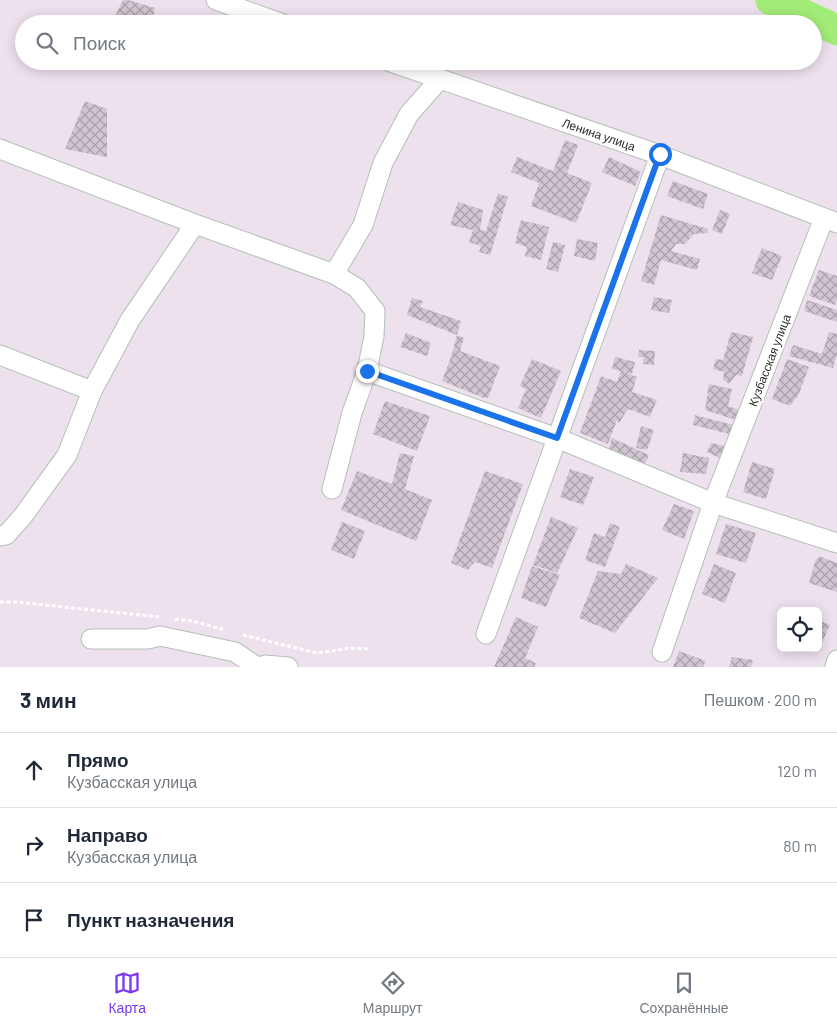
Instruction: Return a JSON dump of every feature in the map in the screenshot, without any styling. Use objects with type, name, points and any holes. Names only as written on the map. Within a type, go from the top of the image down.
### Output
[{"type":"street","points":[[216,0],[258,15]]},
{"type":"street","name":"Ленина улица","points":[[412,70],[660,154],[831,220]]},
{"type":"street","points":[[334,274],[363,225],[383,163],[409,114],[439,80]]},
{"type":"street","points":[[0,149],[195,224],[334,274],[357,288],[375,311],[374,336],[367,371],[352,413],[332,488]]},
{"type":"street","points":[[486,634],[660,154]]},
{"type":"street","name":"Кузбасская улица","points":[[662,652],[713,503],[831,220]]},
{"type":"street","points":[[0,536],[6,535],[23,516],[67,455],[92,391],[130,320],[195,224]]},
{"type":"street","points":[[0,355],[92,391]]},
{"type":"street","points":[[367,371],[557,438],[713,503],[837,543]]},
{"type":"street","points":[[91,639],[148,639],[160,636],[235,652],[258,667],[265,665],[288,667]]},
{"type":"street","points":[[835,667],[837,660]]},
{"type":"building","points":[[123,0],[155,8],[154,15],[116,15]]},
{"type":"building","points":[[85,101],[107,109],[107,157],[65,149]]},
{"type":"building","points":[[565,140],[578,145],[567,173],[592,183],[576,223],[531,206],[539,183],[511,172],[517,157],[553,171]]},
{"type":"building","points":[[609,157],[641,172],[635,186],[602,172]]},
{"type":"building","points":[[673,181],[708,194],[703,209],[667,196]]},
{"type":"building","points":[[498,193],[508,197],[490,255],[479,252],[481,246],[469,242],[473,230],[450,225],[458,202],[483,210],[480,230],[486,231]]},
{"type":"building","points":[[720,210],[730,214],[722,234],[712,230]]},
{"type":"building","points":[[661,215],[708,229],[707,233],[694,234],[685,244],[676,244],[671,251],[700,259],[697,270],[661,260],[654,285],[641,281]]},
{"type":"building","points":[[521,220],[549,227],[541,260],[525,256],[527,247],[515,243]]},
{"type":"building","points":[[577,239],[598,243],[595,261],[574,256]]},
{"type":"building","points":[[553,242],[565,245],[558,272],[546,269]]},
{"type":"building","points":[[762,248],[782,256],[772,280],[752,273]]},
{"type":"building","points":[[819,270],[837,276],[837,300],[835,305],[809,296]]},
{"type":"building","points":[[654,297],[672,300],[669,313],[651,310]]},
{"type":"building","points":[[412,298],[423,301],[420,307],[461,321],[457,335],[407,315]]},
{"type":"building","points":[[807,300],[837,310],[837,322],[804,311]]},
{"type":"building","points":[[731,332],[753,337],[742,376],[736,375],[729,384],[723,379],[724,372],[713,369],[716,359],[723,360]]},
{"type":"building","points":[[829,332],[837,334],[837,354],[833,368],[789,356],[793,345],[822,354]]},
{"type":"building","points":[[406,333],[431,343],[427,356],[400,347]]},
{"type":"building","points":[[457,335],[464,338],[460,351],[500,366],[488,398],[442,381]]},
{"type":"building","points":[[639,350],[655,351],[654,365],[643,364],[644,357],[638,357]]},
{"type":"building","points":[[615,357],[635,362],[632,374],[612,369]]},
{"type":"building","points":[[532,359],[561,371],[541,418],[518,408],[526,389],[520,386]]},
{"type":"building","points":[[787,359],[809,367],[799,394],[790,406],[772,399]]},
{"type":"building","points":[[621,371],[637,377],[632,392],[657,400],[650,417],[628,409],[619,423],[617,420],[608,444],[580,433],[601,376],[617,382]]},
{"type":"building","points":[[709,384],[732,389],[728,406],[739,410],[736,420],[705,410]]},
{"type":"building","points":[[385,401],[430,416],[417,451],[373,434]]},
{"type":"building","points":[[695,415],[737,426],[734,435],[693,425]]},
{"type":"building","points":[[641,426],[654,430],[647,450],[636,448]]},
{"type":"building","points":[[612,438],[649,455],[644,466],[608,451]]},
{"type":"building","points":[[711,443],[725,446],[720,458],[707,452]]},
{"type":"building","points":[[400,453],[414,456],[405,489],[432,500],[416,541],[341,510],[357,471],[392,484]]},
{"type":"building","points":[[683,453],[709,458],[706,474],[680,472]]},
{"type":"building","points":[[752,462],[775,469],[766,499],[743,492]]},
{"type":"building","points":[[570,469],[594,477],[583,505],[560,497]]},
{"type":"building","points":[[485,471],[523,484],[492,568],[475,562],[468,570],[451,563]]},
{"type":"building","points":[[674,504],[694,511],[684,539],[662,530]]},
{"type":"building","points":[[551,517],[578,528],[557,573],[533,565]]},
{"type":"building","points":[[342,522],[365,531],[354,559],[331,550]]},
{"type":"building","points":[[610,523],[620,527],[605,567],[585,560],[594,533],[605,537]]},
{"type":"building","points":[[726,524],[756,533],[746,563],[716,554]]},
{"type":"building","points":[[819,556],[837,563],[837,592],[809,583],[816,559]]},
{"type":"building","points":[[626,564],[658,578],[615,633],[579,618],[598,571],[621,574]]},
{"type":"building","points":[[714,564],[736,573],[725,603],[702,594]]},
{"type":"building","points":[[532,566],[560,575],[546,607],[521,598]]},
{"type":"building","points":[[516,617],[538,627],[525,658],[536,663],[534,667],[494,667]]},
{"type":"building","points":[[822,622],[830,625],[822,642]]},
{"type":"building","points":[[679,651],[706,661],[703,667],[673,667]]},
{"type":"building","points":[[732,657],[753,660],[751,667],[729,667]]},
{"type":"waterway","points":[[771,0],[804,15]]},
{"type":"waterway","points":[[822,23],[837,30]]},
{"type":"route","points":[[367,371],[557,438],[660,154]]}]
